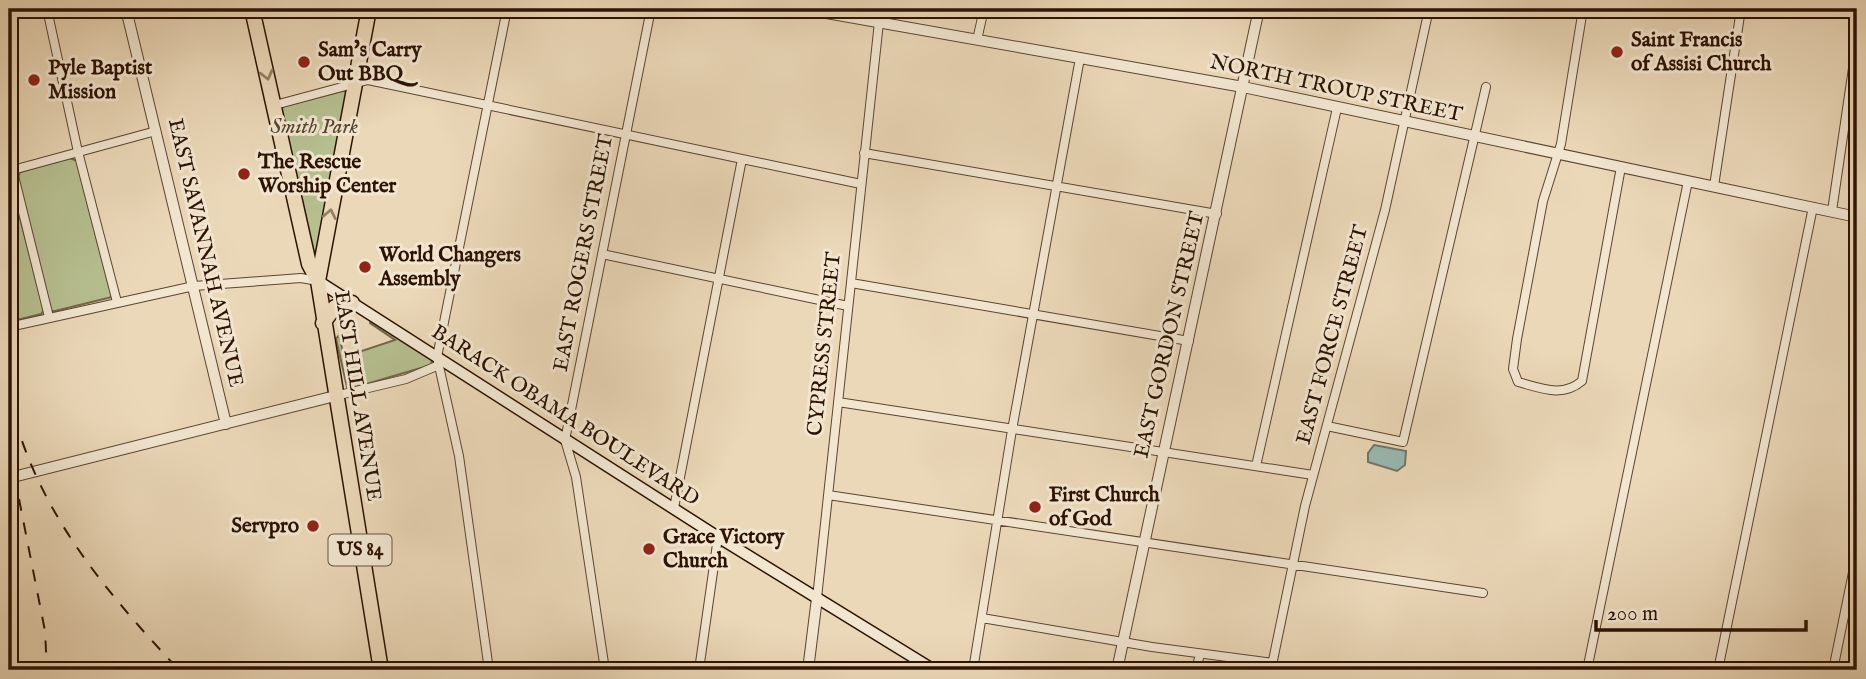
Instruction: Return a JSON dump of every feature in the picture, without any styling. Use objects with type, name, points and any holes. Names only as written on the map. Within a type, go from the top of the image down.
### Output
[{"type":"highway","name":"EAST HILL AVENUE","points":[[251,9],[275,104],[309,264],[318,281],[381,670]]},
{"type":"highway","name":"US 84","points":[[318,281],[369,9]]},
{"type":"highway","points":[[323,323],[335,307],[352,303]]},
{"type":"main road","name":"BARACK OBAMA BOULEVARD","points":[[318,281],[438,361],[934,670]]},
{"type":"street","points":[[9,14],[32,9]]},
{"type":"street","points":[[47,9],[78,152],[117,302]]},
{"type":"street","name":"EAST SAVANNAH AVENUE","points":[[126,9],[226,424]]},
{"type":"street","points":[[489,670],[458,456],[438,361],[507,9]]},
{"type":"street","name":"EAST ROGERS STREET","points":[[605,670],[576,477],[565,440],[651,9]]},
{"type":"street","name":"NORTH TROUP STREET","points":[[804,9],[1243,88],[1857,217]]},
{"type":"street","points":[[977,40],[984,9]]},
{"type":"street","name":"EAST GORDON STREET","points":[[1117,670],[1259,9]]},
{"type":"street","name":"EAST FORCE STREET","points":[[1272,667],[1313,475],[1406,123],[1429,9]]},
{"type":"street","points":[[1583,9],[1557,154],[1543,201],[1513,369],[1518,382],[1560,392],[1573,389],[1582,381],[1621,167]]},
{"type":"street","points":[[1714,186],[1741,9]]},
{"type":"street","name":"CYPRESS STREET","points":[[808,670],[879,22]]},
{"type":"street","points":[[1832,211],[1857,41]]},
{"type":"street","points":[[973,670],[1012,430],[1080,58]]},
{"type":"street","points":[[275,104],[368,80],[861,184]]},
{"type":"street","points":[[1327,426],[1403,442],[1486,87]]},
{"type":"street","points":[[1256,466],[1337,108]]},
{"type":"street","points":[[10,170],[156,131]]},
{"type":"street","points":[[864,153],[1217,214]]},
{"type":"street","points":[[9,156],[10,170],[49,317]]},
{"type":"street","points":[[674,508],[742,159]]},
{"type":"street","points":[[1587,670],[1688,181]]},
{"type":"street","points":[[1718,670],[1813,207]]},
{"type":"street","points":[[602,254],[848,306]]},
{"type":"street","points":[[9,327],[194,286],[280,279],[318,281]]},
{"type":"street","points":[[851,282],[1033,316],[1189,341]]},
{"type":"street","points":[[9,478],[406,379],[438,361]]},
{"type":"street","points":[[838,402],[1313,475]]},
{"type":"street","points":[[828,495],[1483,593]]},
{"type":"street","points":[[699,670],[718,537]]},
{"type":"street","points":[[1857,553],[1833,668],[1857,670]]},
{"type":"street","points":[[982,618],[1272,667]]},
{"type":"street","points":[[1196,670],[1200,654]]},
{"type":"green space","name":"Smith Park","points":[[347,91],[315,266],[281,110],[284,106]]},
{"type":"green space","points":[[70,158],[77,161],[112,297],[51,311],[18,178],[20,172]]},
{"type":"green space","points":[[9,176],[44,310],[41,314],[9,322]]},
{"type":"green space","points":[[371,320],[432,360],[431,365],[353,388],[347,387],[336,339],[339,335],[344,357],[395,340],[370,323]]},
{"type":"water","points":[[1374,445],[1406,451],[1405,465],[1397,471],[1368,462],[1368,453]]},
{"type":"railway","points":[[9,395],[20,435],[35,473],[74,544],[98,577],[179,670]]},
{"type":"railway","points":[[19,499],[45,631],[47,670]]},
{"type":"place","name":"Saint Francis of Assisi Church","points":[[1617,52]]},
{"type":"place","name":"Sam's Carry Out BBQ","points":[[304,62]]},
{"type":"place","name":"Pyle Baptist Mission","points":[[34,80]]},
{"type":"place","name":"The Rescue Worship Center","points":[[244,174]]},
{"type":"place","name":"World Changers Assembly","points":[[365,267]]},
{"type":"place","name":"First Church of God","points":[[1035,507]]},
{"type":"place","name":"Servpro","points":[[313,526]]},
{"type":"place","name":"Grace Victory Church","points":[[649,549]]}]
